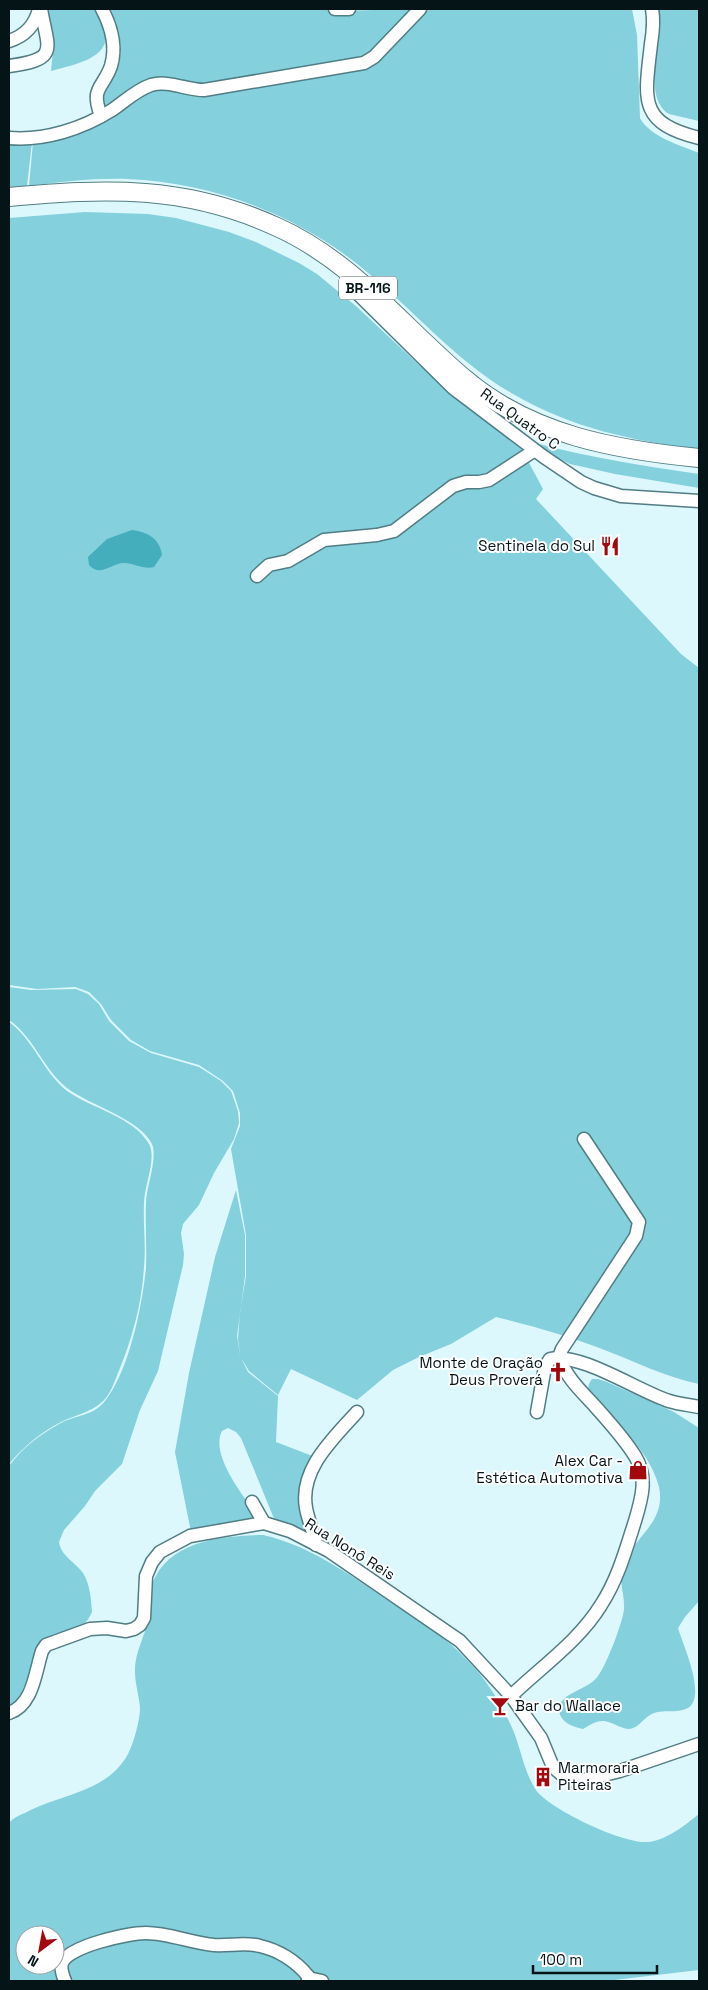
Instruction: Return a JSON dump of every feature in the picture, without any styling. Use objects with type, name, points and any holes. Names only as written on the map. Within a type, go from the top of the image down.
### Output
[{"type":"highway","name":"BR-116","points":[[9,197],[78,192],[151,192],[210,202],[259,219],[296,236],[343,266],[381,299],[466,380],[515,413],[538,424],[587,440],[636,450],[699,458]]},
{"type":"highway","name":"BR-116","points":[[9,208],[81,203],[140,203],[216,216],[266,233],[292,247],[358,293],[386,316],[460,387],[496,415],[543,437],[578,450],[699,470]]},
{"type":"street","points":[[9,41],[30,28],[40,9]]},
{"type":"street","points":[[9,66],[34,61],[48,50],[49,43],[40,9]]},
{"type":"street","points":[[101,116],[97,107],[97,92],[110,68],[113,45],[108,22],[102,9]]},
{"type":"street","points":[[335,9],[349,9]]},
{"type":"street","points":[[9,138],[28,139],[55,136],[101,116],[138,91],[153,85],[170,84],[204,90],[364,63],[374,57],[420,9]]},
{"type":"street","points":[[652,9],[654,17],[648,90],[650,108],[656,119],[669,128],[699,138]]},
{"type":"street","name":"Rua Quatro C","points":[[358,293],[453,388],[544,457],[581,482],[621,496],[699,501]]},
{"type":"street","points":[[257,576],[269,565],[288,561],[324,540],[377,535],[394,530],[454,486],[466,482],[489,480],[532,452]]},
{"type":"street","points":[[511,1696],[588,1623],[601,1605],[627,1547],[643,1484],[643,1472],[633,1453],[567,1375],[559,1357],[562,1349],[613,1273],[638,1231],[639,1222],[584,1139]]},
{"type":"street","points":[[537,1412],[546,1367],[550,1359],[559,1357],[583,1363],[668,1401],[699,1408]]},
{"type":"street","points":[[316,1545],[306,1508],[307,1483],[322,1453],[357,1412]]},
{"type":"street","points":[[252,1502],[264,1523]]},
{"type":"street","name":"Rua Nonô Reis","points":[[9,1714],[20,1708],[26,1700],[42,1651],[46,1645],[90,1629],[130,1630],[140,1625],[145,1614],[146,1576],[152,1562],[160,1552],[190,1536],[264,1523],[290,1531],[350,1565],[454,1636],[511,1696],[541,1738],[553,1768],[571,1780],[579,1781],[620,1771],[699,1744]]},
{"type":"street","points":[[65,1981],[61,1969],[62,1963],[72,1952],[115,1937],[146,1933],[216,1945],[258,1945],[283,1955],[304,1970],[308,1980],[322,1981]]},
{"type":"shaded area","points":[[45,9],[98,9],[106,31],[106,41],[102,49],[88,60],[51,71],[53,51]]},
{"type":"shaded area","points":[[105,9],[327,9],[334,11],[415,9],[378,46],[363,58],[205,86],[168,80],[102,113],[99,96],[111,75]]},
{"type":"shaded area","points":[[426,9],[632,9],[637,35],[640,118],[645,125],[658,135],[699,153],[699,450],[650,442],[603,431],[558,416],[513,394],[475,369],[348,257],[290,221],[259,208],[227,196],[161,182],[102,179],[29,186],[33,142],[153,88],[235,88],[364,70],[378,61]]},
{"type":"shaded area","points":[[656,9],[699,9],[699,121],[669,114],[661,106],[656,94],[655,66],[658,21]]},
{"type":"shaded area","points":[[9,142],[32,142],[27,186],[9,187]]},
{"type":"shaded area","points":[[85,212],[148,214],[176,218],[229,232],[256,242],[317,274],[357,307],[418,364],[520,446],[543,489],[536,499],[681,654],[699,668],[699,1384],[662,1373],[576,1340],[496,1317],[451,1344],[393,1370],[357,1400],[291,1369],[278,1395],[249,1371],[241,1358],[248,1372],[278,1396],[276,1442],[315,1457],[308,1471],[312,1539],[275,1521],[241,1438],[236,1432],[228,1428],[222,1431],[219,1441],[225,1465],[231,1478],[261,1521],[191,1532],[175,1452],[189,1373],[215,1257],[236,1190],[245,1235],[245,1276],[241,1306],[246,1276],[246,1235],[231,1149],[240,1126],[240,1113],[233,1091],[223,1081],[199,1065],[150,1051],[131,1040],[111,1020],[101,1004],[89,992],[75,987],[37,989],[9,985],[9,218]],"holes":[[[240,1316],[238,1338],[240,1355],[237,1336]]]},
{"type":"shaded area","points":[[539,444],[599,458],[699,474],[699,488],[615,474],[570,464],[553,456]]},
{"type":"shaded area","points":[[132,530],[143,532],[152,537],[159,545],[162,555],[154,567],[146,568],[122,563],[97,570],[89,565],[88,557],[107,539]]},
{"type":"shaded area","points":[[9,987],[31,990],[76,989],[88,994],[99,1004],[109,1021],[129,1041],[151,1053],[199,1067],[221,1081],[231,1091],[238,1111],[239,1123],[234,1139],[214,1173],[199,1205],[183,1224],[181,1233],[184,1254],[183,1265],[158,1371],[140,1410],[122,1464],[95,1491],[85,1506],[64,1530],[59,1542],[62,1551],[80,1569],[85,1577],[90,1592],[92,1612],[87,1621],[78,1628],[55,1634],[45,1639],[33,1660],[21,1694],[9,1706],[9,1466],[26,1447],[47,1431],[100,1406],[105,1401],[121,1373],[138,1319],[144,1284],[147,1197],[154,1157],[152,1144],[137,1127],[76,1094],[51,1072],[25,1035],[9,1020]]},
{"type":"shaded area","points":[[9,1022],[18,1029],[51,1075],[67,1091],[133,1127],[149,1144],[152,1157],[144,1203],[145,1259],[139,1308],[132,1334],[112,1389],[97,1406],[61,1422],[39,1435],[9,1464]]},
{"type":"shaded area","points":[[592,1379],[607,1382],[674,1412],[699,1428],[699,1601],[678,1628],[695,1682],[693,1702],[684,1710],[653,1713],[636,1727],[629,1729],[604,1721],[596,1722],[583,1729],[579,1728],[564,1721],[559,1709],[564,1699],[589,1684],[598,1676],[605,1663],[623,1615],[624,1604],[621,1580],[626,1559],[653,1522],[658,1512],[660,1500],[655,1474],[641,1450],[590,1394],[588,1387]]},
{"type":"shaded area","points":[[263,1535],[299,1547],[334,1565],[367,1586],[450,1644],[473,1666],[492,1691],[513,1730],[532,1783],[544,1798],[555,1806],[587,1824],[621,1837],[647,1842],[668,1836],[699,1814],[699,1970],[606,1981],[9,1981],[9,1823],[16,1817],[38,1807],[95,1785],[119,1767],[130,1749],[140,1710],[135,1666],[148,1621],[152,1584],[160,1569],[184,1549],[198,1543],[231,1537]]},
{"type":"place","name":"Sentinela do Sul","points":[[610,546]]},
{"type":"place","name":"Monte de Oração Deus Proverá","points":[[558,1372]]},
{"type":"place","name":"Alex Car - Estética Automotiva","points":[[638,1470]]},
{"type":"place","name":"Bar do Wallace","points":[[500,1706]]},
{"type":"place","name":"Marmoraria Piteiras","points":[[543,1777]]}]
